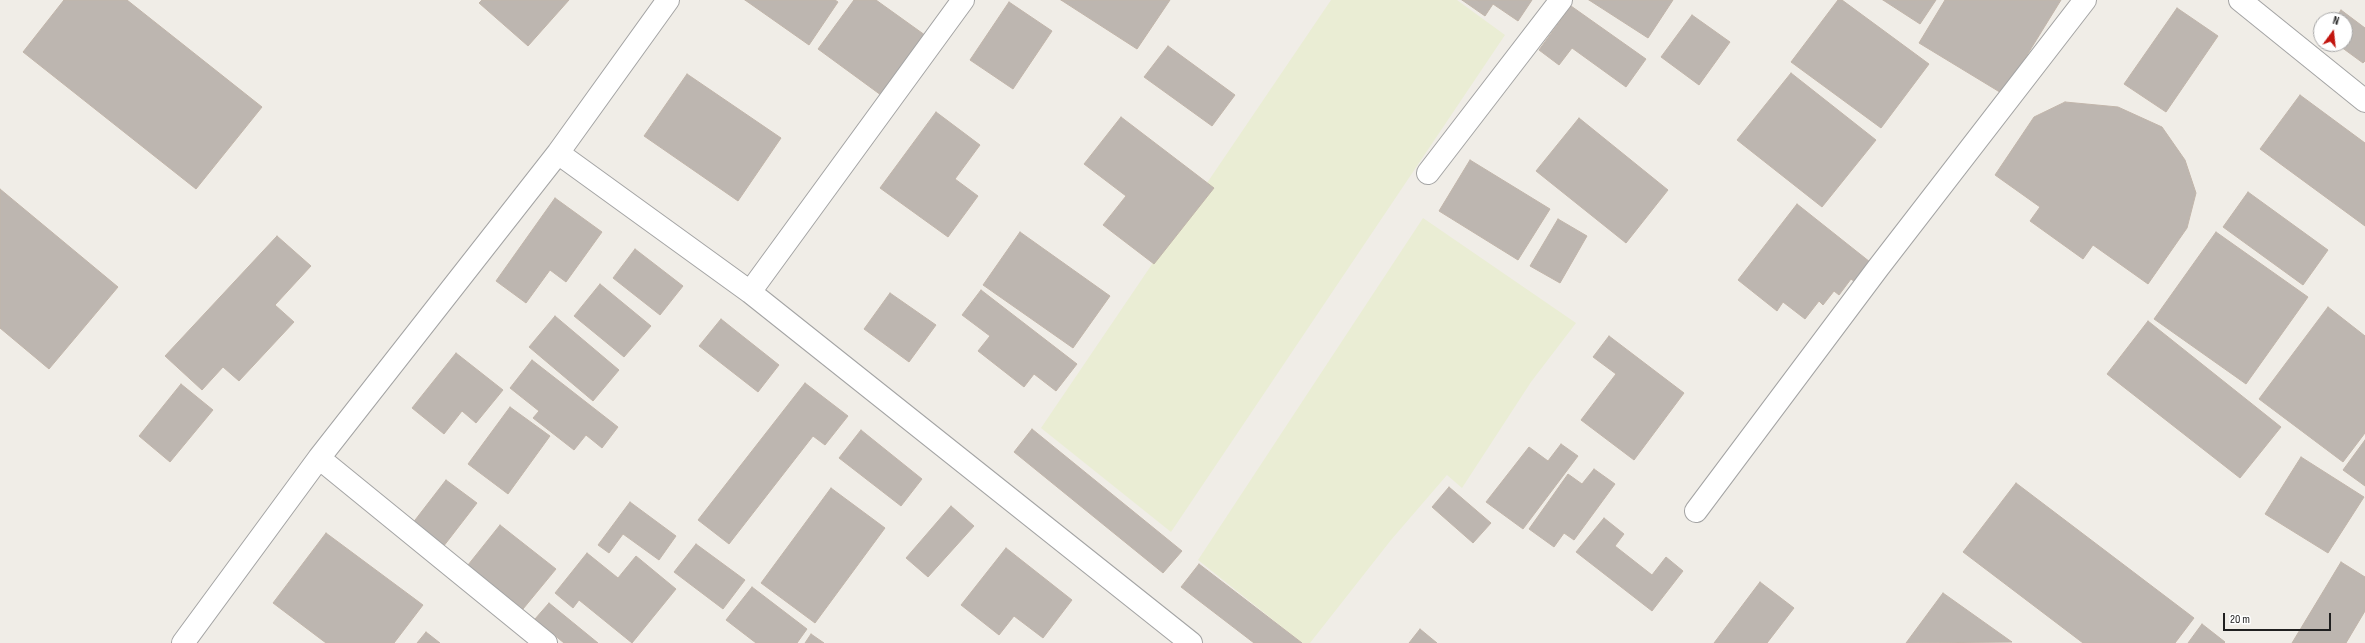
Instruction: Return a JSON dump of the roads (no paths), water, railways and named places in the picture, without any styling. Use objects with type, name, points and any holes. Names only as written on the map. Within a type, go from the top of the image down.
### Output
[{"type":"street","points":[[183,643],[319,458],[558,153],[668,0]]},
{"type":"street","points":[[750,292],[963,0]]},
{"type":"street","points":[[1428,173],[1561,0]]},
{"type":"street","points":[[1696,511],[1878,268],[2085,0]]},
{"type":"street","points":[[2240,0],[2365,101]]},
{"type":"street","points":[[558,153],[750,292],[1190,643]]},
{"type":"street","points":[[319,458],[546,643]]}]
